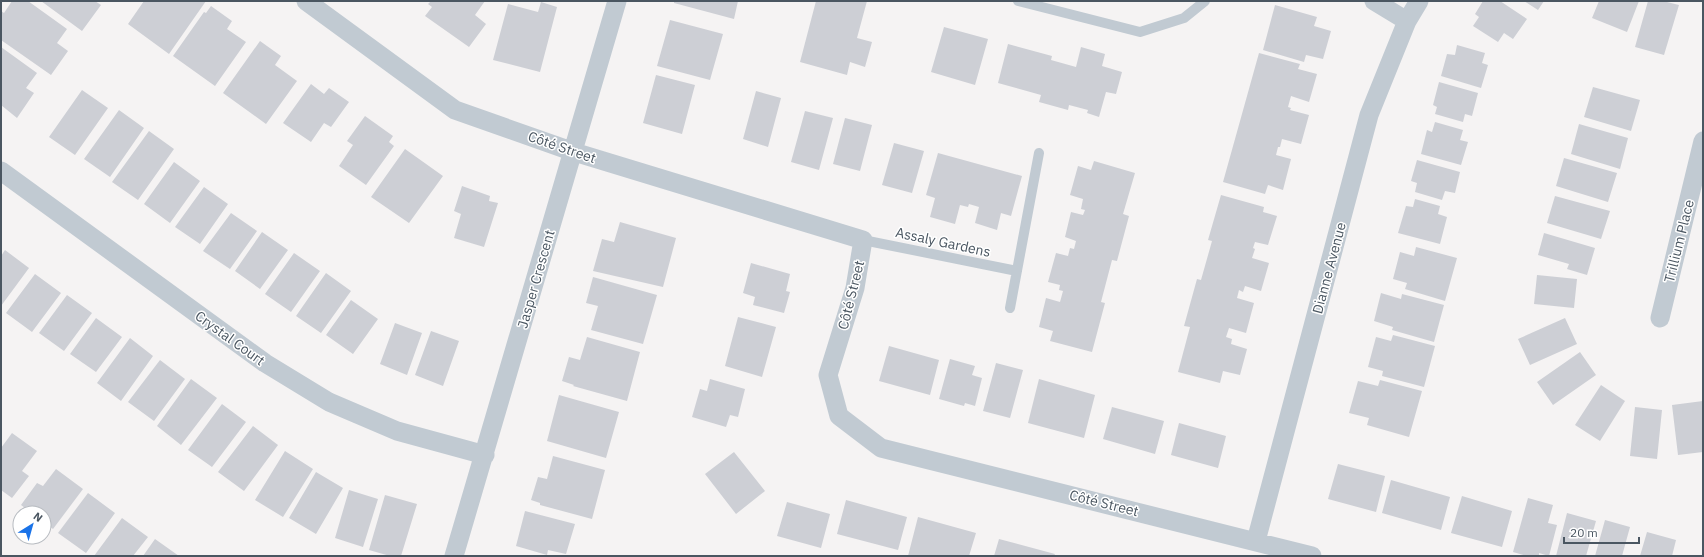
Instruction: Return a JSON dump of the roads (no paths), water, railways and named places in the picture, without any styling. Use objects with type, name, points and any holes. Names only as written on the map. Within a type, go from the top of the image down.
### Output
[{"type":"street","name":"Côté Street","points":[[306,1],[455,110],[574,152],[863,240],[856,288],[828,375],[839,416],[881,448],[1312,556]]},
{"type":"street","name":"Jasper Crescent","points":[[454,556],[574,152],[617,1]]},
{"type":"street","points":[[1374,1],[1407,21]]},
{"type":"street","name":"Dianne Avenue","points":[[1256,541],[1369,115],[1407,21],[1419,1]]},
{"type":"street","name":"Trillium Place","points":[[1660,318],[1703,141]]},
{"type":"street","name":"Crystal Court","points":[[1,171],[265,364],[329,402],[397,431],[485,455]]},
{"type":"lane","points":[[1018,1],[1140,32],[1184,18],[1205,1]]},
{"type":"lane","points":[[1010,308],[1039,153]]},
{"type":"lane","name":"Assaly Gardens","points":[[863,240],[1017,271]]}]
